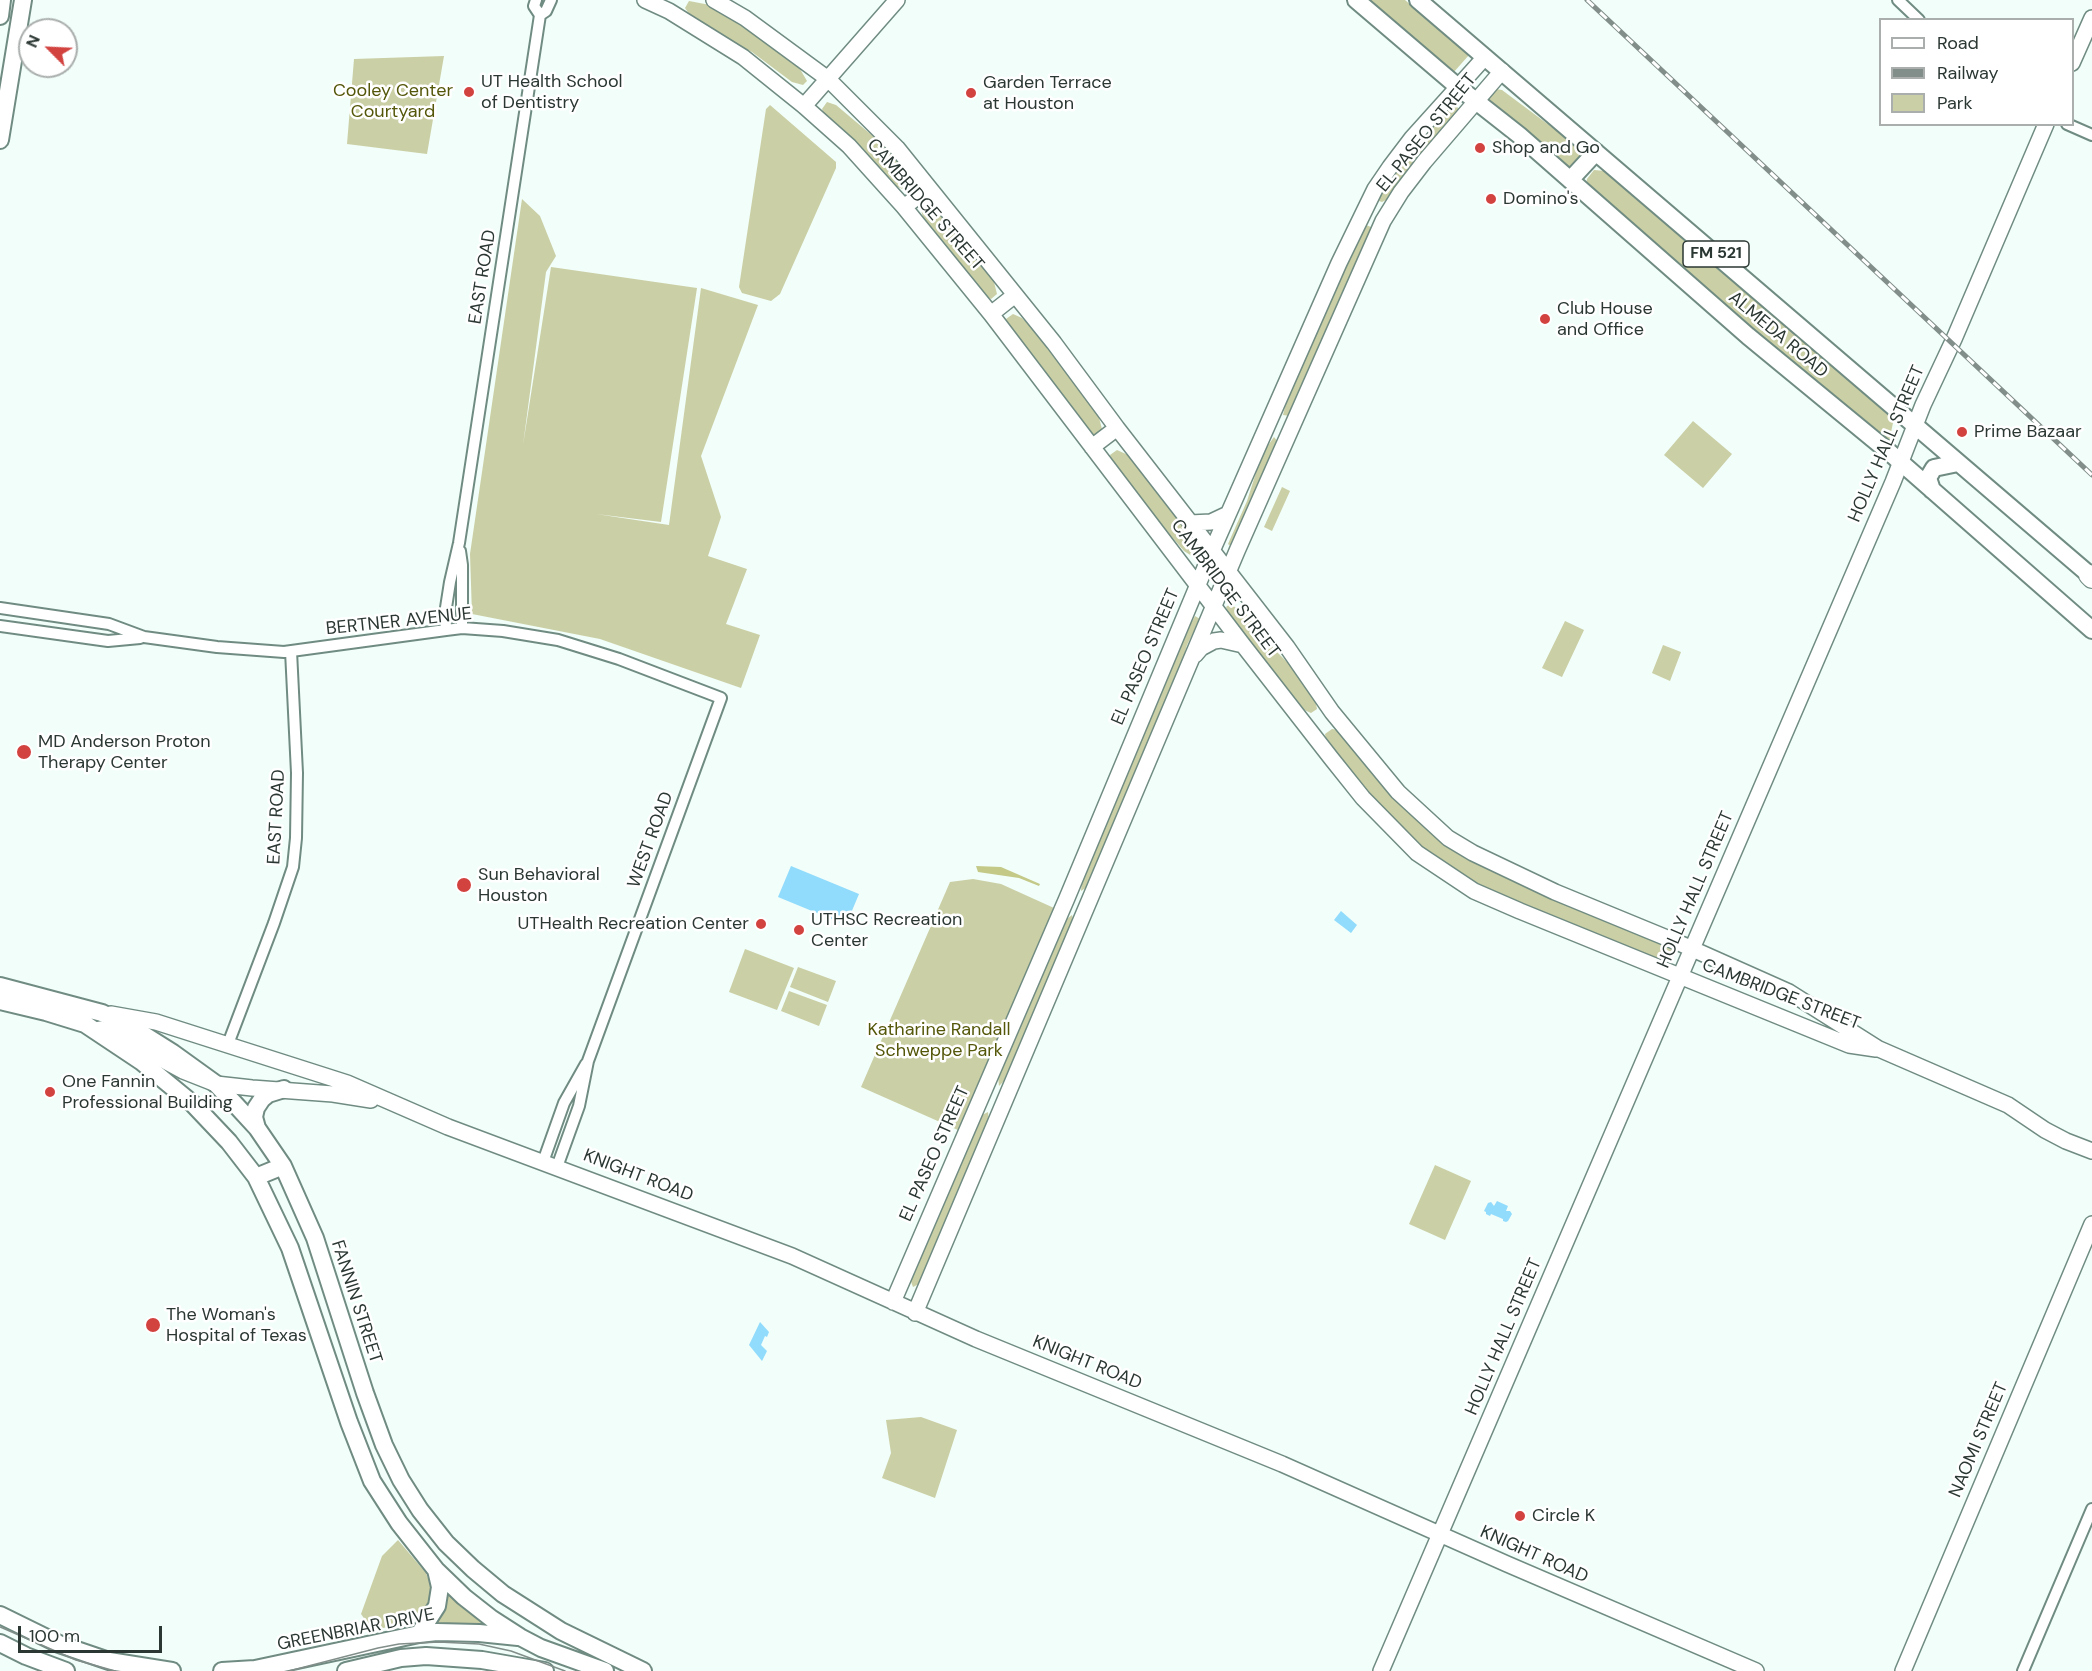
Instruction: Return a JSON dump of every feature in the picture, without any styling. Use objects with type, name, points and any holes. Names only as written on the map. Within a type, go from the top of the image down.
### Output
[{"type":"main road","points":[[0,16],[2,0]]},
{"type":"main road","points":[[0,140],[6,79],[23,0]]},
{"type":"main road","name":"ALMEDA ROAD","points":[[1356,0],[1570,180],[1748,336],[1932,490],[2092,630]]},
{"type":"main road","name":"ALMEDA ROAD","points":[[1418,0],[2091,577]]},
{"type":"main road","points":[[1570,180],[1596,152]]},
{"type":"main road","points":[[1932,490],[1928,478],[1934,468],[1958,463]]},
{"type":"main road","name":"FANNIN STREET","points":[[0,986],[85,1024],[142,1062],[194,1104],[229,1142],[256,1178],[290,1248],[372,1481],[399,1524],[436,1570],[464,1597],[520,1637],[541,1648],[605,1671]]},
{"type":"main road","name":"FANNIN STREET","points":[[0,1001],[30,1001],[102,1013],[144,1035],[216,1084],[257,1128],[283,1166],[315,1238],[384,1445],[401,1480],[420,1510],[446,1543],[503,1594],[561,1631],[643,1671]]},
{"type":"main road","points":[[257,1128],[254,1117],[256,1108],[262,1099],[268,1094],[284,1089]]},
{"type":"main road","points":[[256,1178],[283,1166]]},
{"type":"main road","points":[[419,1634],[437,1606],[440,1587],[436,1570]]},
{"type":"main road","points":[[0,1616],[59,1644],[109,1661],[172,1671]]},
{"type":"main road","name":"GREENBRIAR DRIVE","points":[[222,1671],[255,1669],[437,1632],[479,1633],[570,1643],[604,1653]]},
{"type":"main road","points":[[0,1643],[26,1656],[66,1671]]},
{"type":"main road","name":"GREENBRIAR DRIVE","points":[[346,1671],[401,1658],[426,1656],[482,1660],[545,1671]]},
{"type":"street","name":"EAST ROAD","points":[[446,630],[450,582],[459,543],[540,15],[534,6],[536,0]]},
{"type":"street","name":"EAST ROAD","points":[[540,15],[546,11],[551,0]]},
{"type":"street","name":"CAMBRIDGE STREET","points":[[645,0],[672,6],[743,57],[849,146],[904,207],[991,314],[1243,645],[1370,805],[1417,853],[1474,891],[1680,977],[1849,1044],[1879,1049]]},
{"type":"street","name":"CAMBRIDGE STREET","points":[[714,0],[745,18],[828,79],[897,148],[1103,407],[1287,647],[1332,712],[1398,792],[1448,838],[1473,853],[1555,892],[1789,992],[1879,1049],[2008,1105],[2045,1130],[2066,1141],[2092,1150]]},
{"type":"street","points":[[804,106],[897,0]]},
{"type":"street","points":[[1898,0],[1917,18]]},
{"type":"street","points":[[2074,61],[2092,18]]},
{"type":"street","name":"EL PASEO STREET","points":[[893,1302],[1067,898],[1212,551],[1339,262],[1375,189],[1390,167],[1412,138],[1485,57]]},
{"type":"street","name":"EL PASEO STREET","points":[[915,1313],[1228,572],[1383,220],[1424,162],[1502,71]]},
{"type":"street","name":"HOLLY HALL STREET","points":[[1381,1671],[2045,126]]},
{"type":"street","points":[[2072,126],[2092,135]]},
{"type":"street","points":[[904,207],[929,188]]},
{"type":"street","points":[[1363,212],[1383,220]]},
{"type":"street","points":[[991,314],[1016,295]]},
{"type":"street","points":[[1270,421],[1290,430]]},
{"type":"street","points":[[1092,447],[1117,428]]},
{"type":"street","points":[[1190,523],[1211,522],[1228,514]]},
{"type":"street","name":"EAST ROAD","points":[[459,543],[462,565],[462,628]]},
{"type":"street","name":"BERTNER AVENUE","points":[[0,609],[109,624],[144,637],[217,647],[291,651],[462,628],[503,631],[558,640],[619,659],[721,698]]},
{"type":"street","name":"BERTNER AVENUE","points":[[0,626],[108,641],[144,637]]},
{"type":"street","points":[[1191,660],[1201,648],[1214,641],[1221,640],[1243,645]]},
{"type":"street","name":"EAST ROAD","points":[[228,1044],[293,867],[297,774],[291,651]]},
{"type":"street","name":"WEST ROAD","points":[[550,1164],[564,1103],[588,1061],[721,698]]},
{"type":"street","points":[[1310,730],[1332,712]]},
{"type":"street","points":[[1067,898],[1085,910]]},
{"type":"street","name":"KNIGHT ROAD","points":[[102,1013],[156,1022],[347,1083],[448,1127],[792,1256],[915,1313],[1282,1464],[1440,1535],[1756,1671]]},
{"type":"street","name":"KNIGHT ROAD","points":[[85,1024],[126,1040],[168,1064],[216,1084],[333,1094],[397,1105]]},
{"type":"street","points":[[984,1091],[1006,1100]]},
{"type":"street","name":"NAOMI STREET","points":[[1903,1671],[2092,1224]]},
{"type":"street","points":[[2024,1671],[2092,1509]]},
{"type":"green space","points":[[1366,0],[1405,0],[1469,55],[1453,73]]},
{"type":"green space","points":[[689,1],[710,5],[749,30],[786,56],[800,69],[807,81],[803,85],[792,82],[752,52],[719,36],[692,18],[685,8]]},
{"type":"green space","name":"Cooley Center Courtyard","points":[[444,56],[427,154],[347,144],[354,59]]},
{"type":"green space","points":[[1496,89],[1502,90],[1565,137],[1580,150],[1582,156],[1571,168],[1561,167],[1487,101]]},
{"type":"green space","points":[[827,102],[836,105],[893,153],[910,175],[911,185],[905,190],[893,185],[828,121],[822,109]]},
{"type":"green space","points":[[1452,102],[1460,110],[1390,198],[1379,201],[1381,191],[1408,152]]},
{"type":"green space","points":[[770,105],[836,162],[836,168],[780,294],[771,301],[742,293],[739,287],[766,109]]},
{"type":"green space","points":[[1594,170],[1605,171],[1894,418],[1889,442],[1830,391],[1787,361],[1586,184]]},
{"type":"green space","points":[[522,199],[540,216],[556,256],[546,272],[523,445],[551,267],[697,288],[661,522],[596,514],[669,525],[701,288],[758,305],[701,456],[721,517],[708,556],[747,569],[726,624],[760,635],[741,688],[600,639],[472,614],[470,554]]},
{"type":"green space","points":[[928,205],[936,208],[993,278],[997,294],[991,299],[983,295],[924,221],[921,210]]},
{"type":"green space","points":[[1366,225],[1371,227],[1367,241],[1290,416],[1283,415],[1287,399],[1356,235]]},
{"type":"green space","points":[[1013,314],[1022,318],[1031,327],[1098,414],[1102,429],[1095,435],[1089,433],[1008,329],[1006,319]]},
{"type":"green space","points":[[1693,421],[1732,454],[1703,488],[1664,455]]},
{"type":"green space","points":[[1274,437],[1278,442],[1233,548],[1228,544],[1247,501],[1262,454]]},
{"type":"green space","points":[[1117,450],[1135,461],[1193,537],[1201,553],[1198,560],[1184,551],[1115,471],[1110,455]]},
{"type":"green space","points":[[1282,487],[1290,491],[1272,531],[1264,527]]},
{"type":"green space","points":[[1230,604],[1246,614],[1275,650],[1298,673],[1315,699],[1317,709],[1311,713],[1302,709],[1232,621],[1226,607]]},
{"type":"green space","points":[[1195,616],[1200,619],[1187,645],[1172,695],[1090,885],[1081,891],[1082,879],[1183,638]]},
{"type":"green space","points":[[1565,621],[1584,630],[1562,677],[1542,668]]},
{"type":"green space","points":[[1663,645],[1681,652],[1670,681],[1652,673]]},
{"type":"green space","points":[[1332,729],[1338,730],[1413,814],[1668,945],[1674,950],[1671,958],[1657,959],[1476,886],[1399,832],[1327,744],[1325,734]]},
{"type":"green space","points":[[976,866],[1001,867],[1040,884],[1039,886],[1019,878],[978,872]]},
{"type":"green space","name":"Katharine Randall Schweppe Park","points":[[973,879],[1001,884],[1054,908],[958,1130],[861,1087],[950,882]]},
{"type":"green space","points":[[1072,915],[1074,923],[1008,1077],[999,1086],[998,1077],[1063,922]]},
{"type":"green space","points":[[745,949],[794,968],[777,1010],[729,992]]},
{"type":"green space","points":[[798,967],[836,981],[828,1002],[790,987]]},
{"type":"green space","points":[[789,991],[827,1005],[819,1026],[781,1011]]},
{"type":"green space","points":[[988,1112],[989,1122],[923,1282],[913,1287],[910,1279],[980,1116]]},
{"type":"green space","points":[[1435,1165],[1471,1181],[1445,1240],[1409,1224]]},
{"type":"green space","points":[[921,1417],[957,1430],[935,1498],[882,1478],[891,1453],[886,1420]]},
{"type":"green space","points":[[398,1540],[426,1573],[431,1586],[429,1603],[420,1616],[405,1624],[371,1628],[361,1614],[382,1556]]},
{"type":"green space","points":[[445,1591],[465,1604],[490,1628],[434,1627]]},
{"type":"water","points":[[791,866],[859,894],[846,925],[778,897]]},
{"type":"water","points":[[1341,911],[1357,925],[1351,933],[1334,920]]},
{"type":"water","points":[[1497,1201],[1508,1206],[1506,1211],[1512,1214],[1506,1222],[1484,1211],[1488,1203],[1491,1202],[1494,1206]]},
{"type":"water","points":[[760,1322],[769,1332],[761,1345],[767,1351],[762,1361],[749,1345]]},
{"type":"tram line","points":[[0,1627],[76,1660],[115,1671]]},
{"type":"tram line","points":[[289,1671],[378,1648],[399,1644],[439,1642],[479,1644],[511,1651],[565,1671]]},
{"type":"railway","points":[[1587,0],[2092,475]]},
{"type":"place","name":"UT Health School of Dentistry","points":[[469,92]]},
{"type":"place","name":"Garden Terrace at Houston","points":[[971,93]]},
{"type":"place","name":"Shop and Go","points":[[1480,148]]},
{"type":"place","name":"Domino's","points":[[1491,199]]},
{"type":"place","name":"Club House and Office","points":[[1545,319]]},
{"type":"place","name":"Prime Bazaar","points":[[1962,432]]},
{"type":"place","name":"MD Anderson Proton Therapy Center","points":[[24,752]]},
{"type":"place","name":"Sun Behavioral Houston","points":[[464,885]]},
{"type":"place","name":"UTHealth Recreation Center","points":[[761,924]]},
{"type":"place","name":"UTHSC Recreation Center","points":[[799,930]]},
{"type":"place","name":"One Fannin Professional Building","points":[[50,1092]]},
{"type":"place","name":"The Woman's Hospital of Texas","points":[[153,1325]]},
{"type":"place","name":"Circle K","points":[[1520,1516]]}]
